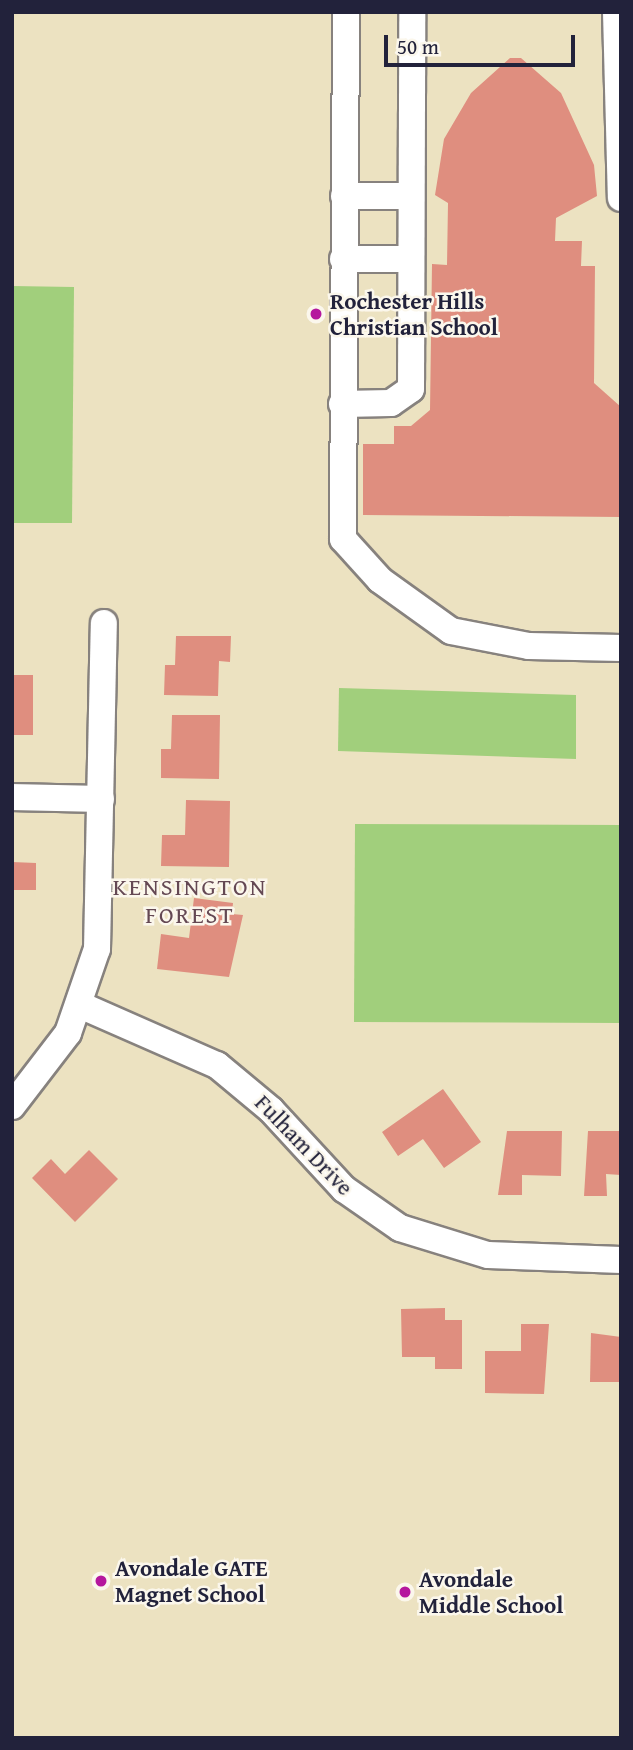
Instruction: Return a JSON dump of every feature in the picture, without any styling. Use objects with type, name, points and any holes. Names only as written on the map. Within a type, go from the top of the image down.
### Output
[{"type":"street","points":[[346,12],[340,527],[354,554],[380,580],[426,617],[484,642],[621,648]]},
{"type":"street","points":[[342,404],[391,403],[411,389],[412,12]]},
{"type":"street","points":[[615,12],[621,198]]},
{"type":"street","points":[[344,196],[411,196]]},
{"type":"street","points":[[343,259],[411,259]]},
{"type":"street","points":[[12,1106],[49,1065],[80,1005],[97,949],[103,623]]},
{"type":"street","points":[[12,797],[101,799]]},
{"type":"street","name":"Fulham Drive","points":[[80,1005],[217,1065],[271,1110],[344,1189],[400,1228],[488,1255],[621,1260]]},
{"type":"green space","points":[[12,286],[74,287],[72,523],[12,523]]},
{"type":"green space","points":[[339,688],[576,695],[576,759],[338,751]]},
{"type":"green space","points":[[355,824],[621,825],[621,1023],[354,1022]]},
{"type":"building","points":[[510,58],[521,58],[561,93],[594,165],[597,196],[556,218],[555,241],[582,241],[581,266],[595,266],[594,383],[621,407],[621,517],[363,515],[363,444],[394,444],[394,426],[411,426],[430,410],[432,264],[447,265],[448,203],[435,195],[444,139],[471,93]]},
{"type":"building","points":[[176,636],[231,636],[230,662],[219,661],[218,696],[164,695],[165,665],[175,665]]},
{"type":"building","points":[[12,675],[33,675],[33,735],[12,735]]},
{"type":"building","points":[[172,715],[220,715],[219,779],[161,778],[161,749],[171,749]]},
{"type":"building","points":[[186,800],[230,801],[229,867],[161,866],[162,835],[185,835]]},
{"type":"building","points":[[12,862],[36,863],[36,890],[12,890]]},
{"type":"building","points":[[194,898],[233,903],[232,914],[243,915],[229,977],[157,969],[161,934],[189,938]]},
{"type":"building","points":[[443,1089],[481,1142],[444,1168],[423,1139],[398,1156],[382,1132]]},
{"type":"building","points":[[507,1131],[562,1131],[561,1176],[522,1175],[522,1195],[498,1195]]},
{"type":"building","points":[[588,1131],[621,1131],[621,1175],[606,1174],[607,1196],[584,1196]]},
{"type":"building","points":[[89,1150],[118,1179],[75,1222],[32,1178],[51,1159],[65,1174]]},
{"type":"building","points":[[445,1308],[445,1320],[462,1320],[462,1369],[435,1369],[435,1357],[402,1357],[401,1309]]},
{"type":"building","points":[[521,1324],[549,1324],[544,1394],[485,1393],[485,1351],[521,1351]]},
{"type":"building","points":[[591,1333],[621,1337],[621,1382],[590,1382]]},
{"type":"place","name":"Rochester Hills Christian School","points":[[316,314]]},
{"type":"place","name":"Avondale GATE Magnet School","points":[[101,1581]]},
{"type":"place","name":"Avondale Middle School","points":[[405,1592]]},
{"type":"district","name":"KENSINGTON FOREST","points":[[190,901]]}]
